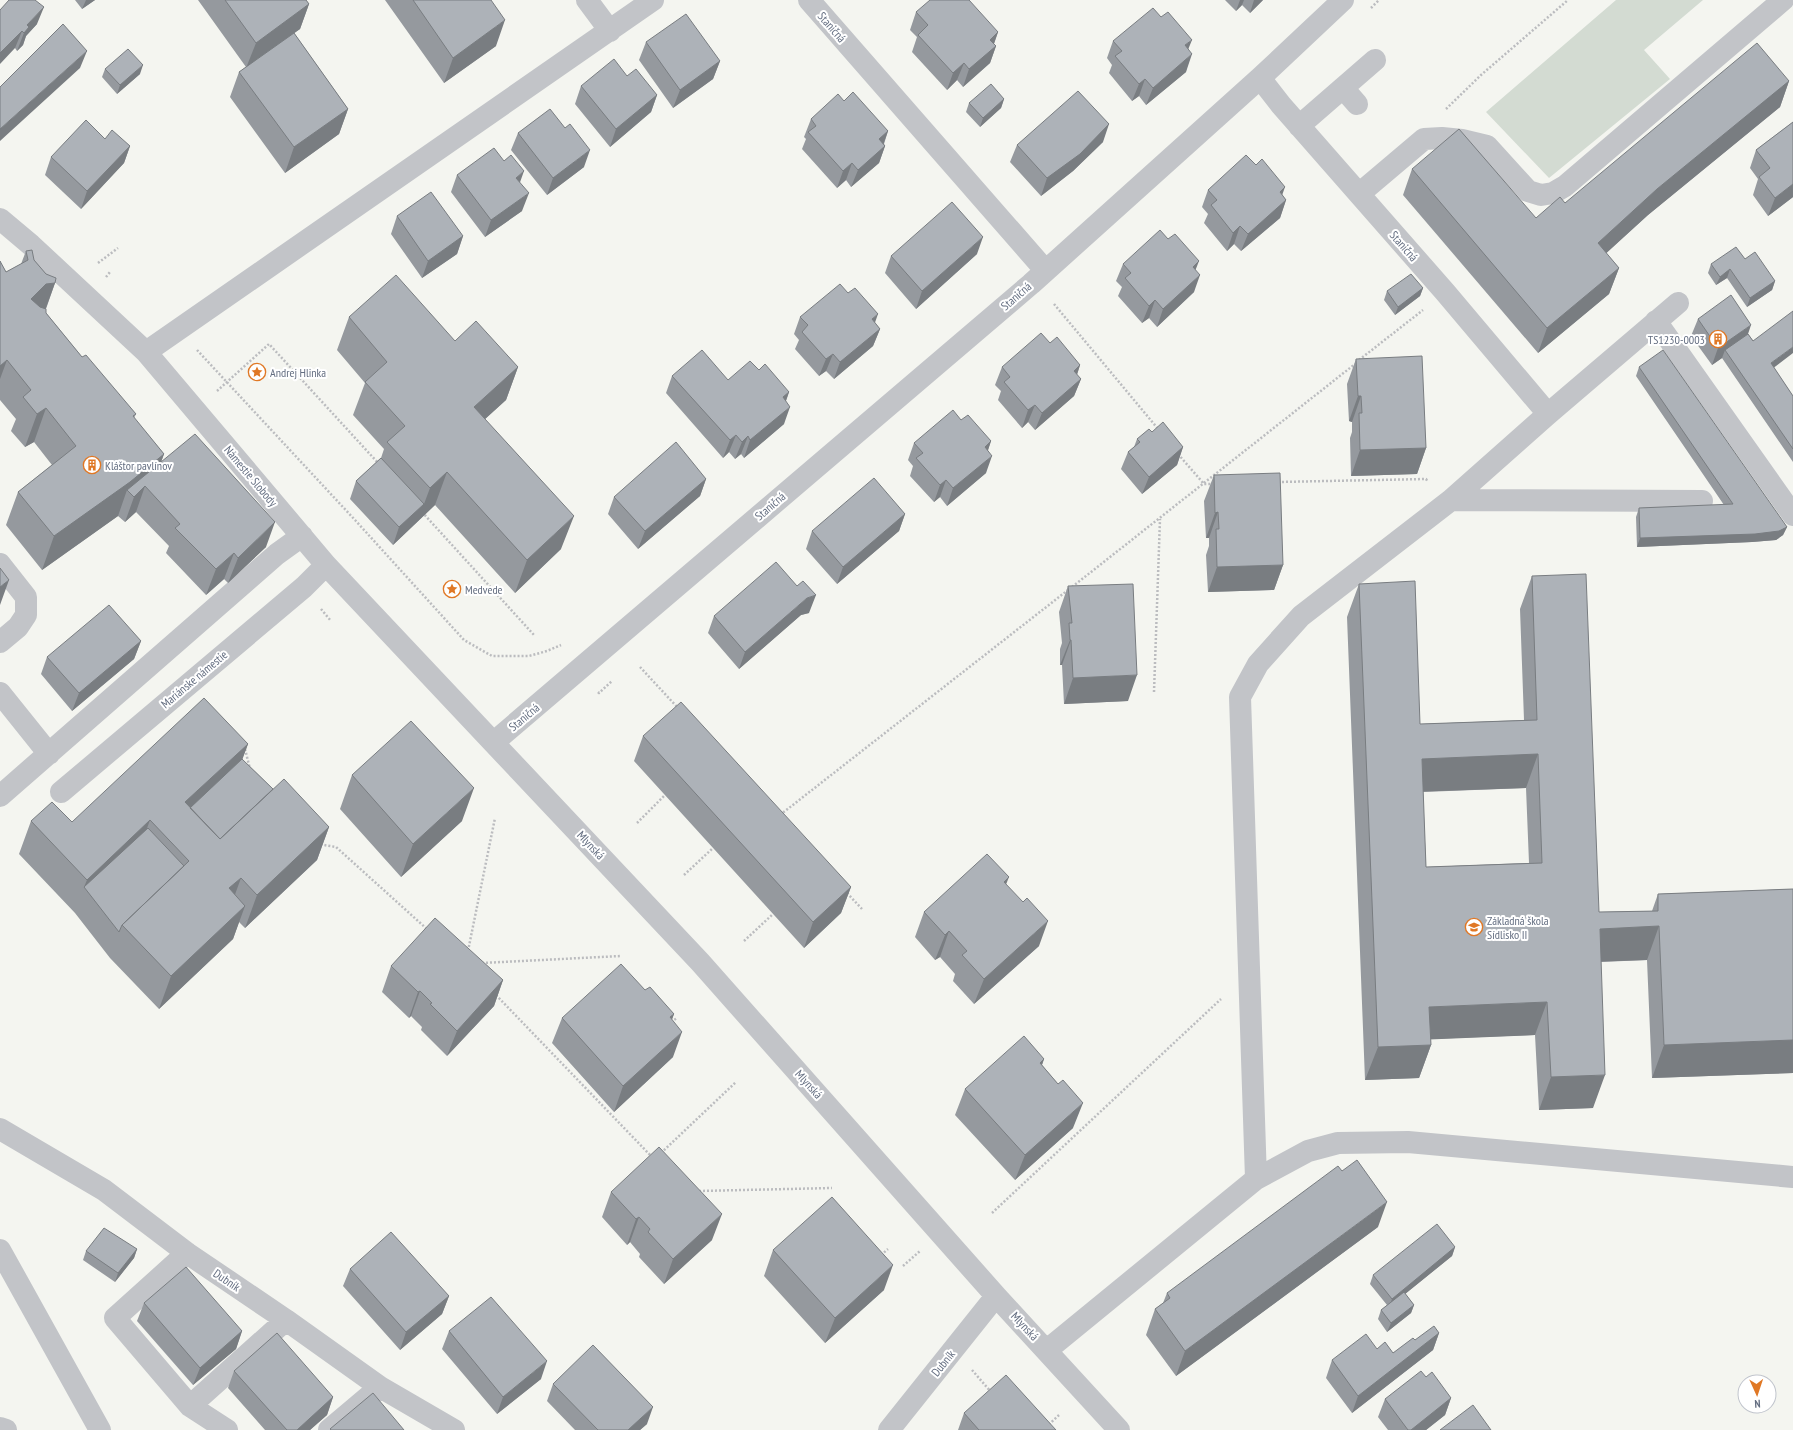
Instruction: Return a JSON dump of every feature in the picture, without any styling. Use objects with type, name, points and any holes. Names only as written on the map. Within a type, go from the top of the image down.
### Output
[{"type":"street","points":[[587,0],[610,30]]},
{"type":"street","points":[[146,352],[653,0]]},
{"type":"street","name":"Staničná","points":[[809,0],[1045,270]]},
{"type":"street","name":"Staničná","points":[[494,742],[1045,270],[1260,78],[1343,0]]},
{"type":"street","points":[[1359,194],[1397,150],[1424,139],[1442,138],[1462,140],[1487,146],[1528,192],[1540,195],[1553,193],[1571,181],[1783,0]]},
{"type":"street","points":[[1299,126],[1375,60]]},
{"type":"street","name":"Staničná","points":[[1260,78],[1299,126],[1445,292],[1548,414]]},
{"type":"street","points":[[1343,88],[1357,104]]},
{"type":"street","name":"Námestie Slobody","points":[[0,219],[31,245],[146,352],[326,565],[494,742]]},
{"type":"street","points":[[1256,1179],[1240,697],[1258,664],[1301,616],[1451,500],[1548,414],[1678,303]]},
{"type":"street","points":[[1656,321],[1793,515]]},
{"type":"street","points":[[1451,500],[1702,501]]},
{"type":"street","points":[[0,796],[277,554],[302,536]]},
{"type":"street","points":[[0,564],[26,597],[26,615],[18,627],[0,642]]},
{"type":"street","name":"Mariánske námestie","points":[[61,792],[293,596],[326,565]]},
{"type":"street","points":[[0,693],[49,754]]},
{"type":"street","name":"Mlynská","points":[[494,742],[700,962],[996,1296],[1120,1430]]},
{"type":"street","name":"Dubník","points":[[4,1136],[104,1190],[187,1253],[286,1320],[380,1387],[454,1430]]},
{"type":"street","points":[[1047,1350],[1256,1179],[1308,1151],[1338,1143],[1408,1142],[1793,1177]]},
{"type":"street","points":[[0,1250],[100,1430]]},
{"type":"street","points":[[187,1253],[115,1318],[190,1406],[227,1430]]},
{"type":"street","name":"Dubník","points":[[889,1430],[996,1296]]},
{"type":"street","points":[[190,1406],[286,1320]]},
{"type":"street","points":[[329,1430],[380,1387]]},
{"type":"street","points":[[0,1428],[6,1430]]},
{"type":"path","points":[[1424,139],[1430,124],[1481,75],[1568,0]]},
{"type":"path","points":[[98,263],[118,248]]},
{"type":"path","points":[[778,817],[1204,484],[1445,292]]},
{"type":"path","points":[[1054,304],[1164,436]]},
{"type":"path","points":[[217,391],[269,344],[380,466]]},
{"type":"path","points":[[196,349],[464,640],[492,656],[529,656],[557,647]]},
{"type":"path","points":[[1174,448],[1204,484]]},
{"type":"path","points":[[1275,482],[1426,480],[1451,500]]},
{"type":"path","points":[[1204,484],[1219,484]]},
{"type":"path","points":[[417,507],[534,635]]},
{"type":"path","points":[[1154,692],[1160,518]]},
{"type":"path","points":[[317,604],[331,621]]},
{"type":"path","points":[[640,667],[682,713]]},
{"type":"path","points":[[244,744],[251,774]]},
{"type":"path","points":[[637,823],[665,795]]},
{"type":"path","points":[[467,956],[495,818]]},
{"type":"path","points":[[318,840],[324,845],[336,847],[430,932]]},
{"type":"path","points":[[684,874],[713,848]]},
{"type":"path","points":[[846,891],[862,908]]},
{"type":"path","points":[[744,941],[773,914]]},
{"type":"path","points":[[481,963],[622,956]]},
{"type":"path","points":[[992,1213],[1225,994],[1232,989],[1250,989]]},
{"type":"path","points":[[493,992],[654,1159]]},
{"type":"path","points":[[671,1023],[677,1018]]},
{"type":"path","points":[[660,1154],[736,1082]]},
{"type":"path","points":[[693,1191],[832,1188]]},
{"type":"path","points":[[903,1266],[922,1248]]},
{"type":"path","points":[[876,1259],[888,1249]]},
{"type":"path","points":[[970,1368],[996,1396]]},
{"type":"path","points":[[1043,1430],[1059,1415]]},
{"type":"shaded area","points":[[1616,0],[1703,0],[1644,50],[1670,79],[1549,178],[1486,112]]},
{"type":"building","points":[[9,0],[35,0],[44,7],[27,25],[29,27],[24,33],[22,31],[0,53],[0,10]]},
{"type":"building","points":[[225,0],[306,0],[309,4],[256,43]]},
{"type":"building","points":[[413,0],[491,0],[505,20],[453,58]]},
{"type":"building","points":[[930,0],[969,0],[998,32],[990,40],[996,46],[969,69],[964,63],[953,73],[918,35],[928,25],[916,12]]},
{"type":"building","points":[[1153,8],[1161,17],[1168,12],[1192,40],[1185,45],[1192,54],[1153,88],[1145,79],[1139,84],[1115,56],[1122,51],[1113,41]]},
{"type":"building","points":[[686,14],[720,61],[680,90],[646,42]]},
{"type":"building","points":[[63,24],[87,51],[0,129],[0,87]]},
{"type":"building","points":[[294,33],[348,109],[294,147],[239,72]]},
{"type":"building","points":[[1757,43],[1789,81],[1657,189],[1598,243],[1619,268],[1547,328],[1412,169],[1459,129],[1536,218],[1560,197],[1565,203]]},
{"type":"building","points":[[128,49],[143,65],[120,85],[105,69]]},
{"type":"building","points":[[614,59],[627,76],[636,69],[657,95],[616,129],[581,86]]},
{"type":"building","points":[[991,84],[1004,99],[983,118],[969,103]]},
{"type":"building","points":[[1078,91],[1109,124],[1080,154],[1047,178],[1017,145]]},
{"type":"building","points":[[853,92],[888,131],[879,139],[885,146],[858,170],[852,163],[843,171],[808,132],[816,126],[811,119],[838,94],[844,101]]},
{"type":"building","points":[[550,109],[565,128],[570,124],[590,150],[553,178],[518,133]]},
{"type":"building","points":[[86,120],[105,139],[112,130],[130,146],[87,191],[51,157]]},
{"type":"building","points":[[1793,122],[1793,184],[1775,198],[1759,177],[1770,168],[1756,150]]},
{"type":"building","points":[[494,148],[504,161],[511,155],[524,171],[516,178],[529,193],[491,220],[457,175]]},
{"type":"building","points":[[1246,155],[1256,165],[1262,159],[1285,187],[1280,192],[1286,200],[1248,234],[1240,226],[1233,233],[1211,205],[1217,200],[1208,190]]},
{"type":"building","points":[[431,192],[463,236],[428,261],[397,216]]},
{"type":"building","points":[[952,202],[983,237],[922,291],[891,256]]},
{"type":"building","points":[[1160,230],[1168,239],[1175,234],[1199,261],[1193,267],[1200,275],[1163,309],[1155,300],[1149,306],[1125,278],[1131,273],[1123,264]]},
{"type":"building","points":[[1736,247],[1745,259],[1755,252],[1775,281],[1750,298],[1730,269],[1720,277],[1711,264]]},
{"type":"building","points":[[32,250],[34,260],[46,274],[56,278],[55,283],[46,284],[31,299],[40,307],[46,309],[46,313],[82,357],[86,355],[136,414],[133,416],[164,454],[130,482],[54,536],[18,492],[76,446],[46,408],[37,414],[23,397],[31,390],[7,360],[0,366],[0,261],[6,272],[28,260],[26,251]]},
{"type":"building","points":[[1411,274],[1423,288],[1398,307],[1387,291]]},
{"type":"building","points":[[396,275],[455,341],[476,321],[518,367],[474,407],[574,516],[527,560],[447,472],[430,488],[387,442],[405,426],[365,382],[387,362],[349,317]]},
{"type":"building","points":[[840,284],[848,293],[855,288],[878,314],[872,319],[880,329],[840,362],[833,354],[826,359],[802,332],[808,325],[800,317]]},
{"type":"building","points":[[1731,295],[1751,325],[1718,348],[1698,319]]},
{"type":"building","points":[[1793,311],[1793,347],[1771,363],[1793,396],[1793,449],[1725,350],[1748,334],[1753,341]]},
{"type":"building","points":[[1041,333],[1050,343],[1057,337],[1080,365],[1074,371],[1081,379],[1042,413],[1035,405],[1028,410],[1004,382],[1010,377],[1002,367]]},
{"type":"building","points":[[702,350],[728,380],[750,361],[759,370],[765,364],[789,392],[783,397],[790,407],[750,440],[748,436],[742,442],[736,435],[730,440],[672,376]]},
{"type":"building","points":[[1663,350],[1787,527],[1779,531],[1755,534],[1640,538],[1639,508],[1733,504],[1639,367]]},
{"type":"building","points":[[1422,356],[1426,448],[1360,450],[1359,413],[1362,413],[1361,396],[1358,396],[1356,359]]},
{"type":"building","points":[[953,410],[961,420],[968,415],[991,441],[985,447],[992,456],[953,488],[946,480],[940,485],[916,458],[923,453],[914,443]]},
{"type":"building","points":[[1163,422],[1183,447],[1149,477],[1128,452],[1140,442],[1137,439],[1149,429],[1152,432]]},
{"type":"building","points":[[195,434],[275,522],[238,558],[234,553],[216,569],[175,528],[180,524],[145,486],[134,497],[127,490]]},
{"type":"building","points":[[676,442],[706,479],[645,531],[614,497]]},
{"type":"building","points":[[381,458],[424,504],[399,527],[356,481]]},
{"type":"building","points":[[1280,473],[1283,565],[1217,567],[1216,529],[1219,529],[1218,512],[1215,513],[1214,475]]},
{"type":"building","points":[[874,478],[905,514],[843,567],[812,531]]},
{"type":"building","points":[[776,562],[797,586],[803,581],[816,595],[807,598],[745,652],[714,616]]},
{"type":"building","points":[[0,568],[9,580],[0,587]]},
{"type":"building","points":[[1586,574],[1599,912],[1658,911],[1658,894],[1793,889],[1793,1040],[1664,1045],[1659,926],[1600,929],[1605,1075],[1551,1077],[1547,1002],[1429,1007],[1431,1045],[1378,1047],[1359,584],[1415,581],[1420,724],[1537,720],[1532,576]],"holes":[[[1538,754],[1542,863],[1426,867],[1422,759]]]},
{"type":"building","points":[[1133,584],[1137,675],[1073,678],[1069,623],[1072,623],[1068,586]]},
{"type":"building","points":[[109,605],[141,641],[79,693],[47,657]]},
{"type":"building","points":[[204,698],[248,744],[185,802],[220,839],[284,779],[329,827],[257,895],[241,878],[229,888],[245,906],[171,976],[122,925],[189,861],[150,820],[87,880],[31,821],[52,802],[72,822]]},
{"type":"building","points":[[681,702],[851,887],[813,922],[643,736]]},
{"type":"building","points":[[411,721],[474,788],[413,844],[352,775]]},
{"type":"building","points":[[242,759],[273,789],[220,839],[190,808]]},
{"type":"building","points":[[148,828],[184,866],[122,925],[119,932],[84,887]]},
{"type":"building","points":[[987,854],[1009,877],[1004,882],[1023,902],[1027,898],[1048,921],[984,979],[962,955],[967,951],[949,931],[945,935],[924,912]]},
{"type":"building","points":[[435,918],[503,980],[457,1031],[430,1004],[432,1003],[420,991],[418,992],[391,966]]},
{"type":"building","points":[[621,964],[645,990],[650,987],[674,1014],[670,1017],[682,1032],[623,1086],[562,1018]]},
{"type":"building","points":[[1024,1036],[1044,1059],[1040,1063],[1058,1084],[1063,1080],[1083,1103],[1025,1155],[965,1089]]},
{"type":"building","points":[[659,1147],[722,1214],[673,1259],[648,1232],[650,1229],[639,1217],[636,1219],[611,1192]]},
{"type":"building","points":[[1357,1160],[1387,1202],[1185,1351],[1155,1309],[1170,1298],[1167,1293],[1338,1166],[1342,1171]]},
{"type":"building","points":[[832,1197],[893,1265],[835,1318],[773,1250]]},
{"type":"building","points":[[1437,1224],[1455,1247],[1392,1299],[1373,1275]]},
{"type":"building","points":[[104,1228],[137,1249],[118,1273],[86,1251]]},
{"type":"building","points":[[391,1232],[449,1296],[406,1332],[350,1269]]},
{"type":"building","points":[[186,1267],[242,1331],[200,1368],[144,1303]]},
{"type":"building","points":[[1404,1292],[1414,1305],[1391,1323],[1381,1310]]},
{"type":"building","points":[[491,1297],[547,1361],[503,1397],[449,1331]]},
{"type":"building","points":[[1434,1326],[1439,1333],[1358,1396],[1332,1360],[1366,1334],[1377,1349],[1385,1342],[1393,1353],[1413,1338],[1415,1340]]},
{"type":"building","points":[[277,1333],[333,1397],[297,1430],[287,1430],[234,1371]]},
{"type":"building","points":[[593,1345],[653,1407],[628,1430],[598,1430],[553,1384]]},
{"type":"building","points":[[1421,1371],[1426,1377],[1432,1372],[1451,1398],[1411,1430],[1408,1430],[1385,1399]]},
{"type":"building","points":[[1006,1375],[1056,1430],[979,1430],[964,1413]]},
{"type":"building","points":[[373,1393],[404,1430],[330,1429]]},
{"type":"building","points":[[1473,1405],[1491,1430],[1440,1430]]},
{"type":"place","name":"TS1230-0003","points":[[1718,339]]},
{"type":"place","name":"Andrej Hlinka","points":[[257,372]]},
{"type":"place","name":"Kláštor pavlínov","points":[[92,465]]},
{"type":"place","name":"Medvede","points":[[452,589]]},
{"type":"place","name":"Základná škola Sídlisko II","points":[[1474,927]]}]
